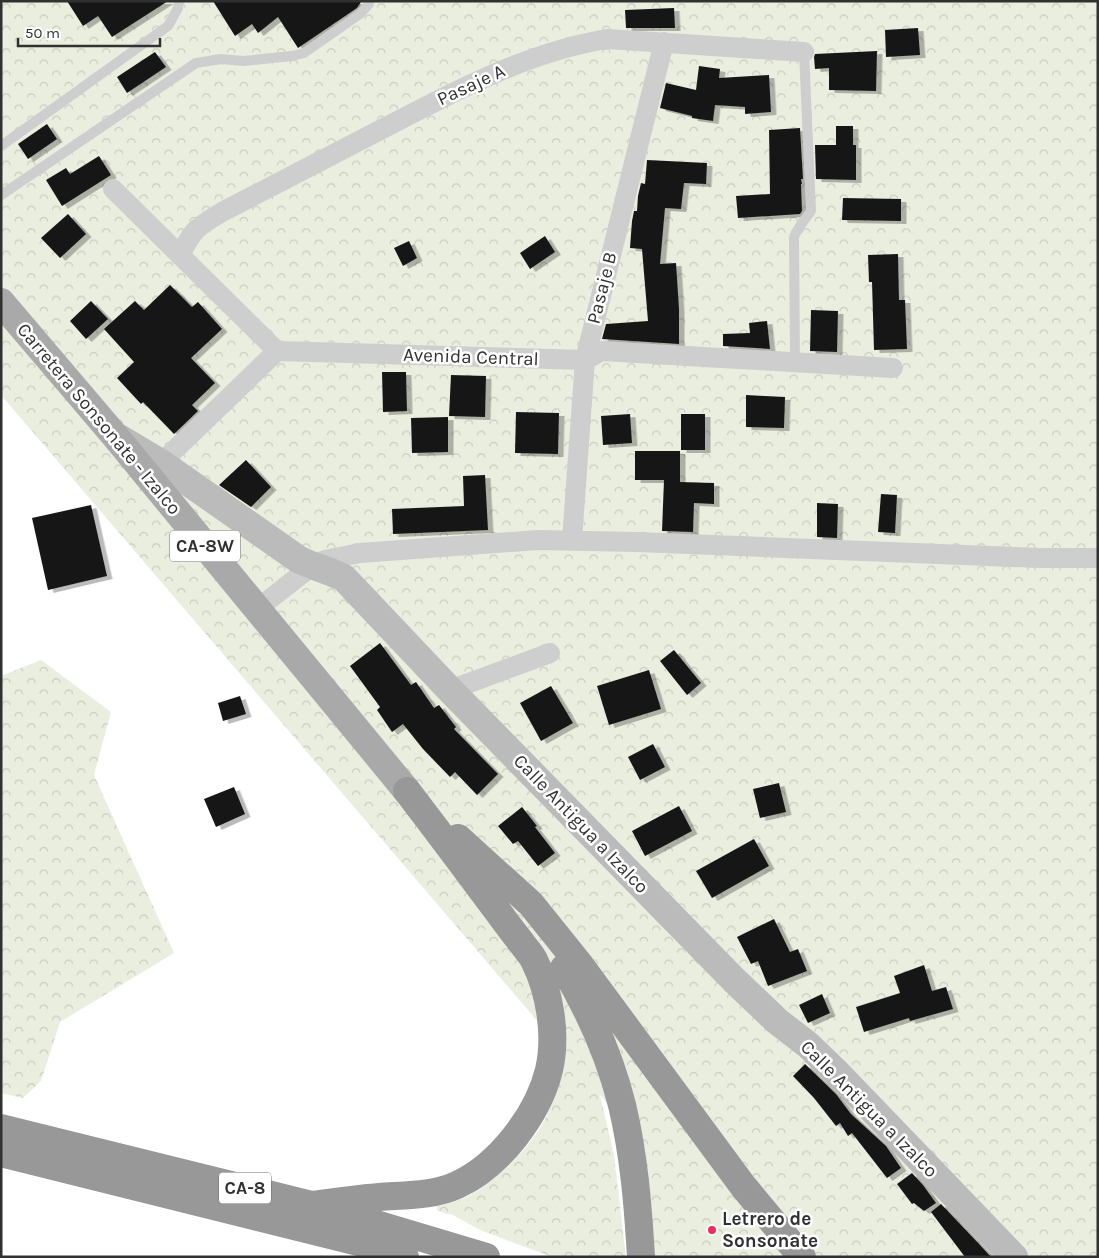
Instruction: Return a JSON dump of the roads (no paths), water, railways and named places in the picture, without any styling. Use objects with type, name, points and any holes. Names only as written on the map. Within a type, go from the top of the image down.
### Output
[{"type":"highway","points":[[312,1205],[423,1194],[456,1185],[477,1174],[496,1158],[528,1118],[542,1090],[549,1070],[552,1049],[552,1023],[547,994],[534,959],[407,791]]},
{"type":"highway","points":[[407,791],[553,952],[585,1005],[610,1065],[622,1104],[636,1185],[640,1257]]},
{"type":"highway","points":[[407,791],[531,904],[580,965],[743,1186],[802,1257]]},
{"type":"highway","name":"CA-8","points":[[1,1128],[312,1205],[486,1257]]},
{"type":"highway","name":"CA-8","points":[[1,1153],[366,1244],[405,1257]]},
{"type":"main road","name":"Carretera Sonsonate - Izalco","points":[[1,302],[115,436],[407,791]]},
{"type":"street","name":"Pasaje A","points":[[180,256],[193,232],[203,223],[222,212],[455,91],[510,66],[586,42],[607,39],[804,52]]},
{"type":"street","name":"Pasaje B","points":[[572,540],[585,360],[664,42]]},
{"type":"street","points":[[113,189],[277,351],[161,464]]},
{"type":"street","name":"Avenida Central","points":[[277,351],[585,360],[602,351],[893,368]]},
{"type":"street","name":"Calle Antigua a Izalco","points":[[115,436],[161,464],[298,560],[332,571],[344,578],[450,690],[734,980],[777,1021],[808,1045],[836,1072],[1014,1257]]},
{"type":"street","points":[[257,609],[312,566],[325,560],[360,553],[538,540],[1040,558],[1098,558]]},
{"type":"street","points":[[450,690],[550,653]]},
{"type":"lane","points":[[1,146],[168,26],[178,8],[179,1]]},
{"type":"lane","points":[[1,195],[196,64],[221,59],[243,61],[304,53],[360,14],[369,4],[368,1]]},
{"type":"lane","points":[[795,362],[794,237],[797,229],[811,211],[804,52]]},
{"type":"place","name":"Letrero de Sonsonate","points":[[712,1230]]}]
